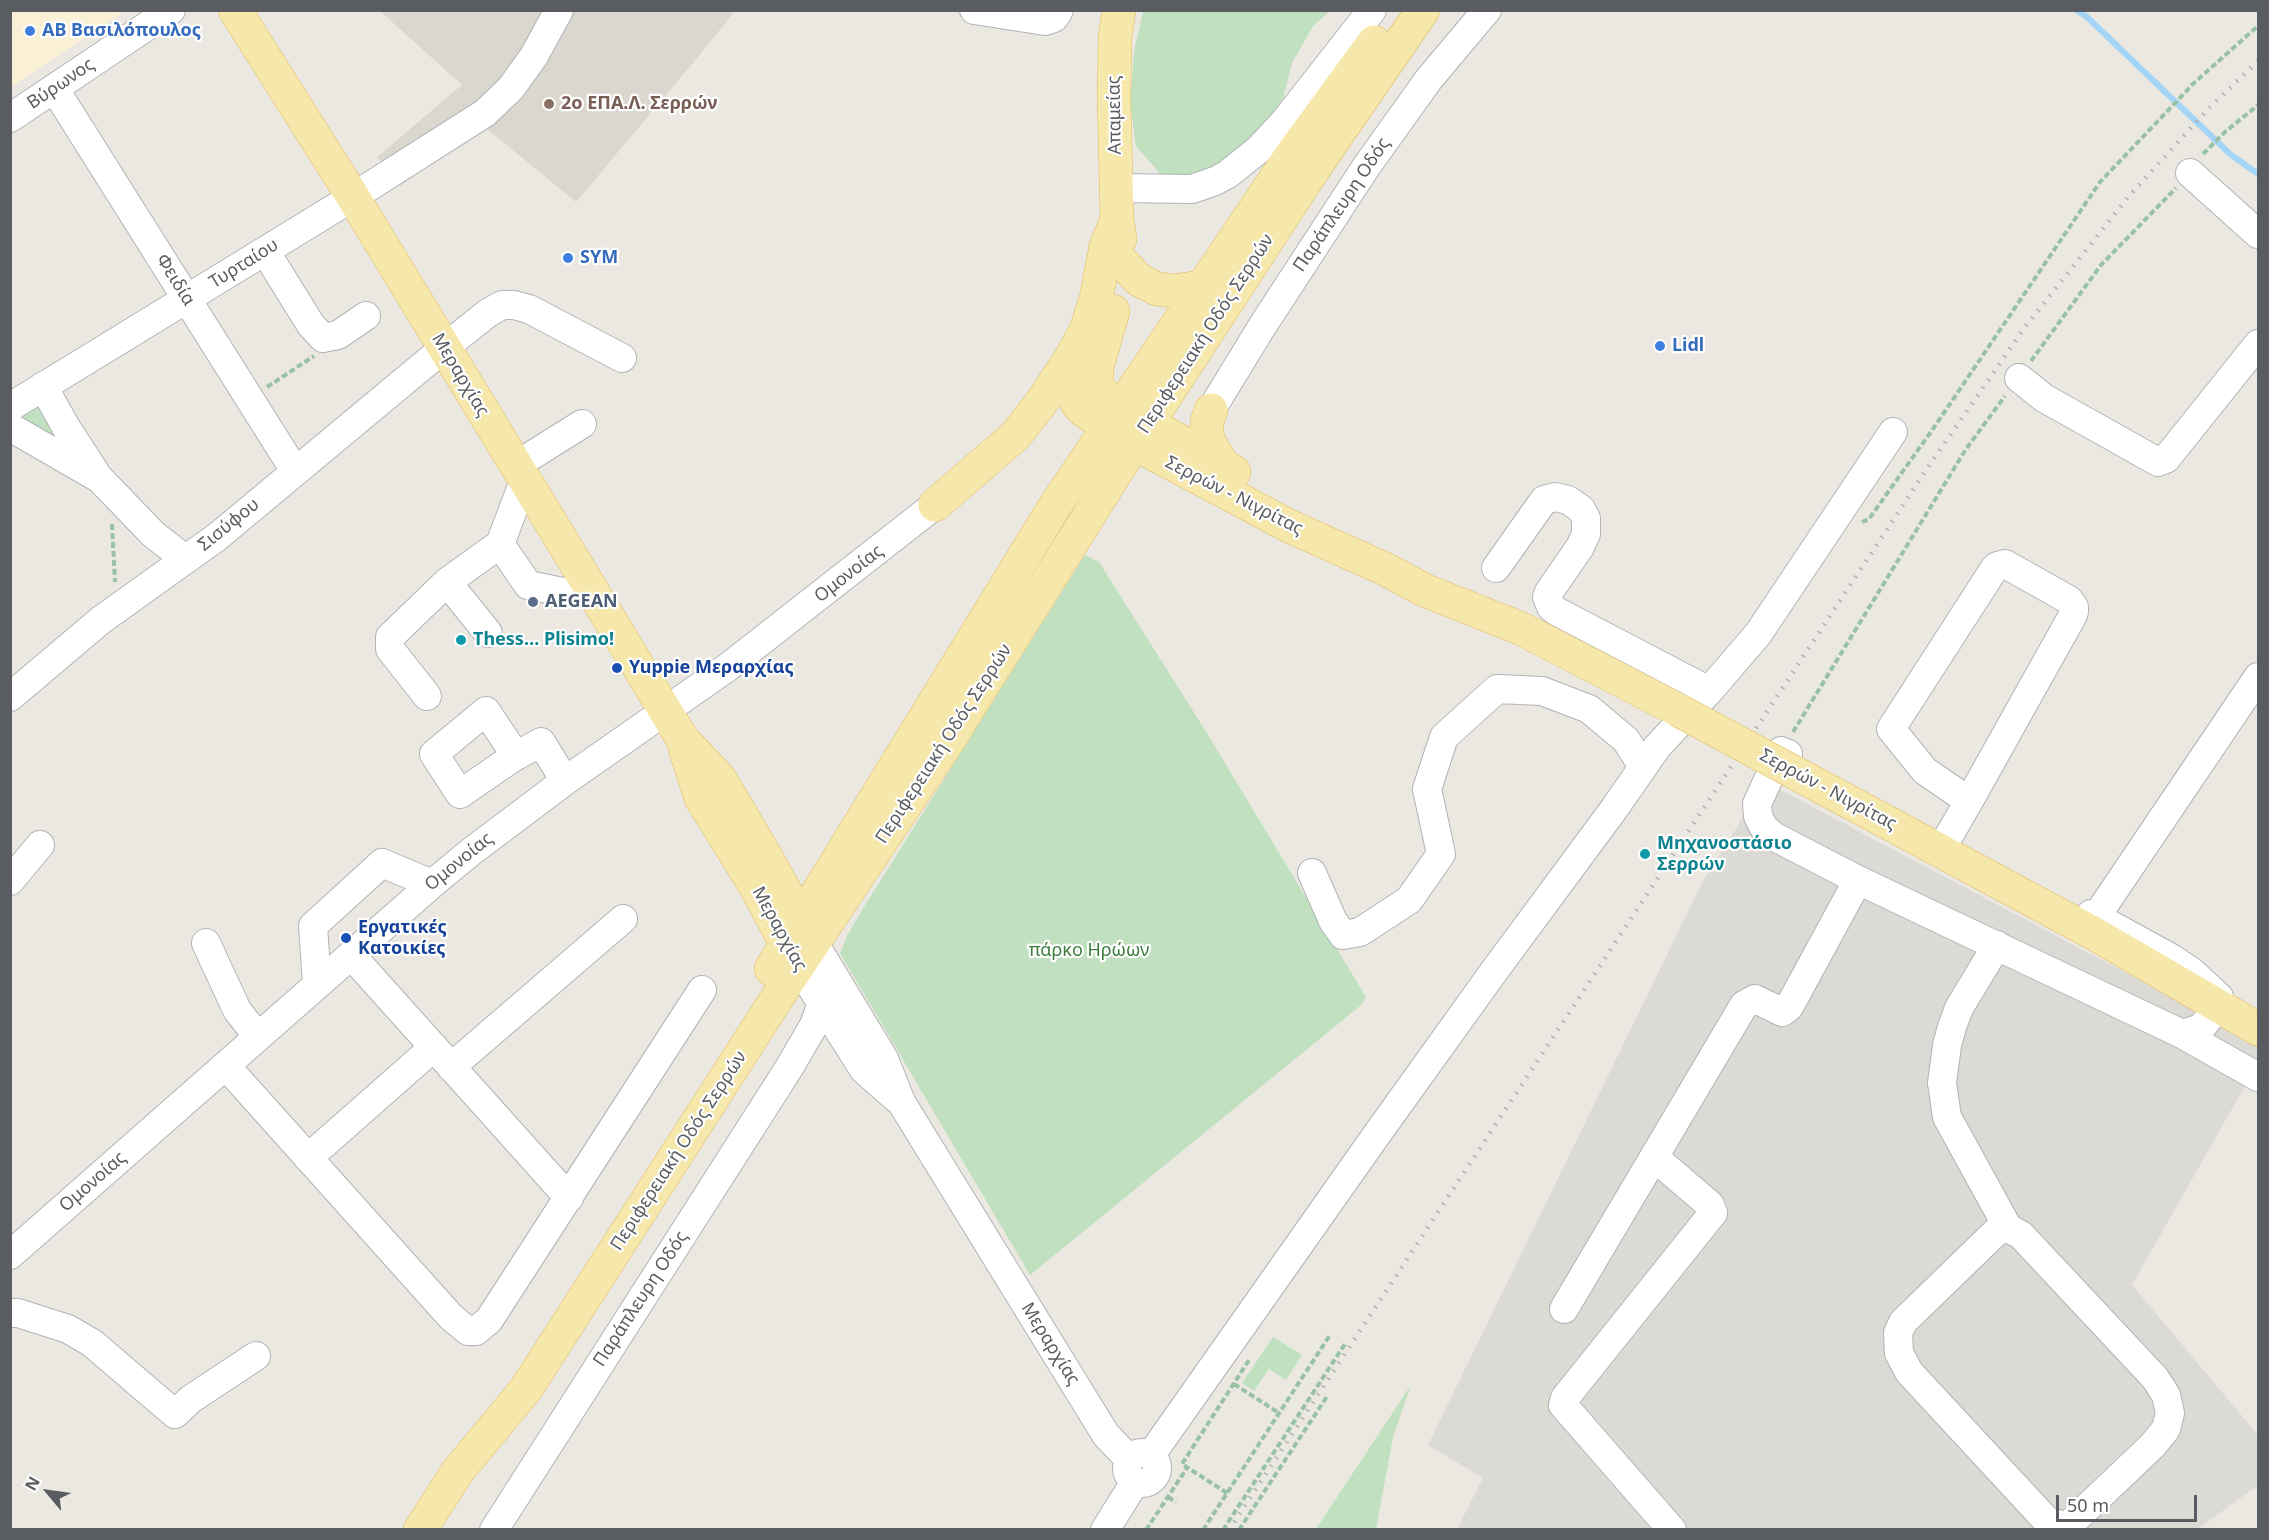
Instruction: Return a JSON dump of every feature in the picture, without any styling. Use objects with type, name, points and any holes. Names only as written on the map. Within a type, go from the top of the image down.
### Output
[{"type":"main road","name":"Μεραρχίας","points":[[235,10],[353,197],[666,712],[682,740],[701,798],[756,887],[800,943]]},
{"type":"main road","name":"Απαμείας","points":[[1117,203],[1114,66],[1119,10]]},
{"type":"main road","name":"Περιφερειακή Οδός Σερρών","points":[[420,1530],[458,1471],[526,1389],[800,943],[948,741],[1135,426],[1205,286],[1292,154],[1400,10]]},
{"type":"main road","name":"Περιφερειακή Οδός Σερρών","points":[[800,943],[842,854],[977,630],[1135,426],[1423,10]]},
{"type":"main road","name":"Σερρών - Νιγρίτας","points":[[1117,203],[1121,261],[1115,303],[1099,356],[1096,375],[1099,388],[1135,426],[1289,526],[1387,570],[1424,590],[1532,634],[1940,842],[2259,1029]]},
{"type":"main road","name":"Σερρών - Νιγρίτας","points":[[1117,203],[1096,299],[1086,330],[1072,356],[1071,385],[1077,403],[1084,411],[1135,426],[1224,466],[1261,487],[1387,570]]},
{"type":"main road","points":[[1121,261],[1140,280],[1157,289],[1175,291],[1205,286]]},
{"type":"main road","points":[[935,505],[1015,436],[1041,403],[1072,356]]},
{"type":"main road","points":[[1135,426],[1192,425],[1210,410]]},
{"type":"main road","points":[[1210,410],[1207,434],[1209,442],[1224,466]]},
{"type":"main road","name":"Μεραρχίας","points":[[682,740],[720,779],[766,857],[800,943]]},
{"type":"main road","points":[[766,857],[783,870],[796,874],[808,872],[842,854]]},
{"type":"street","name":"Βύρωνος","points":[[10,118],[171,10]]},
{"type":"street","name":"Τυρταίου","points":[[10,407],[353,197],[485,112],[511,88],[534,56],[559,10]]},
{"type":"street","points":[[974,10],[1045,21],[1054,18],[1059,10]]},
{"type":"street","points":[[1117,203],[1202,186],[1228,174],[1258,150],[1285,121],[1372,10]]},
{"type":"street","name":"Παράπλευρη Οδός","points":[[1210,410],[1365,167],[1429,80],[1487,10]]},
{"type":"street","name":"Φειδία","points":[[54,88],[295,471]]},
{"type":"street","points":[[2190,173],[2259,234]]},
{"type":"street","points":[[265,251],[311,325],[323,338],[338,334],[366,316]]},
{"type":"street","name":"Σισύφου","points":[[10,697],[117,608],[222,533],[488,313],[507,304],[529,309],[622,358]]},
{"type":"street","points":[[2019,378],[2044,398],[2158,462],[2166,459],[2259,344]]},
{"type":"street","points":[[44,386],[76,444],[103,483],[153,534],[185,559]]},
{"type":"street","points":[[427,696],[390,649],[388,641],[392,633],[447,582],[501,544],[520,474],[582,424]]},
{"type":"street","points":[[10,427],[103,483]]},
{"type":"street","points":[[1105,1530],[1138,1465],[1643,767],[1664,739],[1758,634],[1893,432]]},
{"type":"street","points":[[1496,568],[1544,500],[1556,497],[1568,500],[1581,509],[1586,518],[1586,534],[1580,547],[1549,592],[1551,607],[1709,691]]},
{"type":"street","name":"Ομονοίας","points":[[10,1255],[432,884],[565,781],[758,645],[935,505]]},
{"type":"street","points":[[501,544],[528,585],[563,592]]},
{"type":"street","points":[[1940,842],[1969,801],[2074,611],[2069,600],[2005,564],[1994,569],[1891,729],[1901,745],[1925,771],[1969,801]]},
{"type":"street","points":[[447,582],[488,633]]},
{"type":"street","points":[[2096,917],[2259,677]]},
{"type":"street","points":[[1312,873],[1333,921],[1343,935],[1360,932],[1409,900],[1441,854],[1427,789],[1443,739],[1497,689],[1542,691],[1589,709],[1626,740],[1643,767]]},
{"type":"street","points":[[516,756],[541,742],[565,781]]},
{"type":"street","points":[[2182,1034],[2201,1028],[2218,1007],[2219,997],[2192,972],[2096,917],[1940,842],[1781,751],[1757,804],[1758,816],[1764,828],[1775,837],[1858,880],[2182,1034],[2259,1077]]},
{"type":"street","points":[[10,881],[40,845]]},
{"type":"street","points":[[318,984],[313,926],[382,863],[432,884]]},
{"type":"street","points":[[1564,1309],[1747,1002],[1755,999],[1782,1012],[1790,1007],[1858,880]]},
{"type":"street","points":[[308,1158],[623,919]]},
{"type":"street","points":[[206,943],[237,1010],[258,1037]]},
{"type":"street","name":"Μεραρχίας","points":[[800,943],[822,1003],[864,1070],[901,1102]]},
{"type":"street","name":"Μεραρχίας","points":[[800,943],[884,1059],[901,1102],[1106,1435],[1138,1465]]},
{"type":"street","points":[[1997,945],[1959,1008],[1952,1026],[1943,1067],[1943,1096],[1947,1117],[2008,1228],[2021,1235],[2161,1386],[2168,1400],[2170,1413],[2169,1423],[2158,1439],[2072,1522],[2064,1526],[2047,1521],[1909,1372],[1899,1353],[1898,1333],[1903,1322],[1997,1231],[2008,1228]]},
{"type":"street","points":[[351,955],[568,1198]]},
{"type":"street","points":[[225,1066],[454,1321],[472,1332],[480,1329],[489,1320],[702,990]]},
{"type":"street","name":"Παράπλευρη Οδός","points":[[494,1530],[789,1068],[814,1025],[822,1003]]},
{"type":"street","points":[[789,1068],[808,1057],[835,1050],[852,1049]]},
{"type":"street","points":[[1654,1157],[1710,1205],[1713,1213],[1565,1398],[1563,1405],[1672,1530]]},
{"type":"street","points":[[11,1313],[68,1329],[92,1343],[175,1414],[191,1399],[256,1356]]},
{"type":"path","points":[[1859,523],[1869,519],[1935,426],[2100,182],[2184,93],[2259,26]]},
{"type":"path","points":[[1781,751],[1960,459],[2101,265],[2190,173],[2206,149],[2259,105]]},
{"type":"path","points":[[249,399],[300,367],[325,348],[329,338]]},
{"type":"path","points":[[103,483],[113,541],[117,608]]},
{"type":"path","points":[[1203,1530],[1330,1335]]},
{"type":"path","points":[[1223,1530],[1345,1344]]},
{"type":"path","points":[[1227,1494],[1182,1464],[1252,1355]]},
{"type":"path","points":[[1233,1384],[1262,1399],[1279,1413]]},
{"type":"path","points":[[1239,1530],[1328,1395]]},
{"type":"path","points":[[1146,1530],[1187,1468]]},
{"type":"path","points":[[1168,1497],[1176,1502]]},
{"type":"path","points":[[1202,1519],[1208,1522]]},
{"type":"shaded area","points":[[11,10],[125,10],[125,11],[11,87]]},
{"type":"shaded area","name":"2ο ΕΠΑ.Λ. Σερρών","points":[[380,11],[735,11],[576,202],[481,124],[400,186],[377,157],[462,85]]},
{"type":"shaded area","points":[[1762,780],[2258,1043],[2258,1063],[2132,1285],[2258,1435],[2258,1485],[2198,1529],[1457,1529],[1483,1478],[1428,1445],[1704,879],[1736,829]]},
{"type":"green space","points":[[1143,11],[1330,11],[1313,26],[1292,63],[1283,99],[1235,163],[1198,181],[1165,179],[1136,146],[1130,103],[1134,52]]},
{"type":"green space","points":[[41,404],[58,432],[50,438],[20,416]]},
{"type":"green space","name":"πάρκο Ηρώων","points":[[1085,555],[1099,562],[1205,730],[1366,997],[1360,1006],[1030,1275],[840,953],[862,910]]},
{"type":"green space","points":[[1273,1337],[1302,1355],[1286,1380],[1269,1369],[1254,1391],[1242,1383]]},
{"type":"green space","points":[[1411,1385],[1393,1437],[1376,1529],[1316,1529]]},
{"type":"waterway","points":[[2076,10],[2087,17],[2230,154],[2258,174]]},
{"type":"railway","points":[[1229,1530],[1924,473],[2025,327],[2129,196],[2210,107],[2258,61]]},
{"type":"place","name":"ΑΒ Βασιλόπουλος","points":[[30,31]]},
{"type":"place","name":"2ο ΕΠΑ.Λ. Σερρών","points":[[549,104]]},
{"type":"place","name":"SYM","points":[[568,258]]},
{"type":"place","name":"Lidl","points":[[1660,346]]},
{"type":"place","name":"AEGEAN","points":[[533,602]]},
{"type":"place","name":"Thess… Plisimo!","points":[[461,640]]},
{"type":"place","name":"Yuppie Μεραρχίας","points":[[617,668]]},
{"type":"place","name":"Μηχανοστάσιο Σερρών","points":[[1645,854]]},
{"type":"place","name":"Εργατικές Κατοικίες","points":[[346,938]]}]
